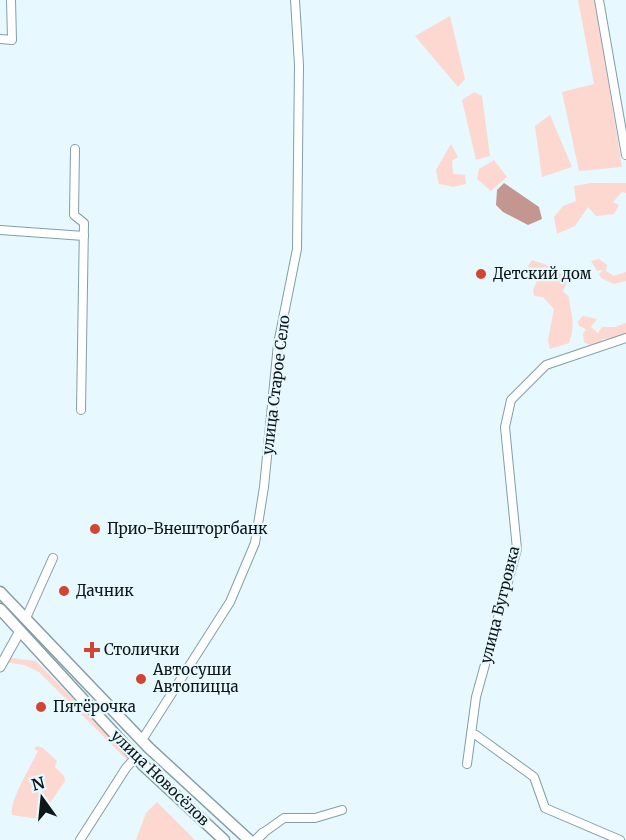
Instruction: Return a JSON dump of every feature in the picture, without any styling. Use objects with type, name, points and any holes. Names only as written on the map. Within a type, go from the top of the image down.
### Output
[{"type":"main road","name":"улица Новосёлов","points":[[0,592],[188,786],[249,840]]},
{"type":"main road","name":"улица Новосёлов","points":[[0,609],[136,757],[224,840]]},
{"type":"street","points":[[0,39],[12,40],[11,0]]},
{"type":"street","name":"улица Старое Село","points":[[142,740],[230,602],[255,543],[264,487],[278,344],[297,249],[299,66],[295,0]]},
{"type":"street","points":[[599,0],[626,154]]},
{"type":"street","points":[[75,148],[74,215],[84,223],[81,410]]},
{"type":"street","points":[[0,230],[84,236]]},
{"type":"street","name":"улица Бугровка","points":[[467,764],[476,697],[517,549],[505,427],[511,400],[546,365],[626,338]]},
{"type":"street","points":[[26,618],[52,558]]},
{"type":"street","points":[[0,667],[20,631]]},
{"type":"street","points":[[476,735],[534,777],[545,808],[620,840]]},
{"type":"street","points":[[80,840],[126,768],[136,757]]},
{"type":"street","points":[[260,837],[284,818],[315,818],[342,810]]},
{"type":"shaded area","points":[[578,0],[595,0],[622,167],[579,171],[562,92],[594,84]]},
{"type":"shaded area","points":[[450,16],[465,79],[458,87],[415,36]]},
{"type":"shaded area","points":[[474,92],[482,96],[490,156],[476,160],[462,100]]},
{"type":"shaded area","points":[[550,115],[572,167],[542,177],[535,126]]},
{"type":"shaded area","points":[[451,144],[458,157],[452,161],[453,174],[465,175],[466,184],[453,187],[439,184],[436,170]]},
{"type":"shaded area","points":[[494,160],[507,177],[491,191],[477,179],[479,169]]},
{"type":"shaded area","points":[[504,183],[539,207],[542,219],[528,225],[503,212],[496,205],[497,190]]},
{"type":"shaded area","points":[[591,183],[626,183],[626,193],[622,192],[613,202],[619,205],[614,214],[596,216],[588,207],[575,226],[557,234],[554,217],[563,206],[576,201],[574,186]]},
{"type":"shaded area","points":[[599,259],[607,265],[606,271],[614,276],[626,272],[626,281],[614,284],[601,278],[599,274],[603,270],[597,271],[591,261]]},
{"type":"shaded area","points":[[532,260],[556,268],[567,282],[563,291],[569,297],[572,320],[569,343],[550,349],[548,340],[554,309],[543,297],[534,296],[533,290],[537,281],[529,273],[528,266]]},
{"type":"shaded area","points":[[583,316],[597,319],[591,327],[598,333],[602,327],[615,327],[626,323],[626,333],[622,337],[602,339],[599,344],[592,346],[584,342],[583,334],[586,329],[579,326],[578,321]]},
{"type":"shaded area","points":[[11,658],[36,661],[131,758],[128,761],[39,672],[24,665],[4,662]]},
{"type":"shaded area","points":[[37,746],[43,748],[57,761],[55,767],[64,776],[65,781],[39,819],[12,815],[14,801],[38,751],[34,749]]},
{"type":"shaded area","points":[[157,802],[195,840],[136,840],[146,813]]},
{"type":"place","name":"Детский дом","points":[[481,274]]},
{"type":"place","name":"Прио-Внешторгбанк","points":[[95,529]]},
{"type":"place","name":"Дачник","points":[[64,591]]},
{"type":"place","name":"Столички","points":[[92,650]]},
{"type":"place","name":"Автосуши Автопицца","points":[[141,679]]},
{"type":"place","name":"Пятёрочка","points":[[41,707]]}]
